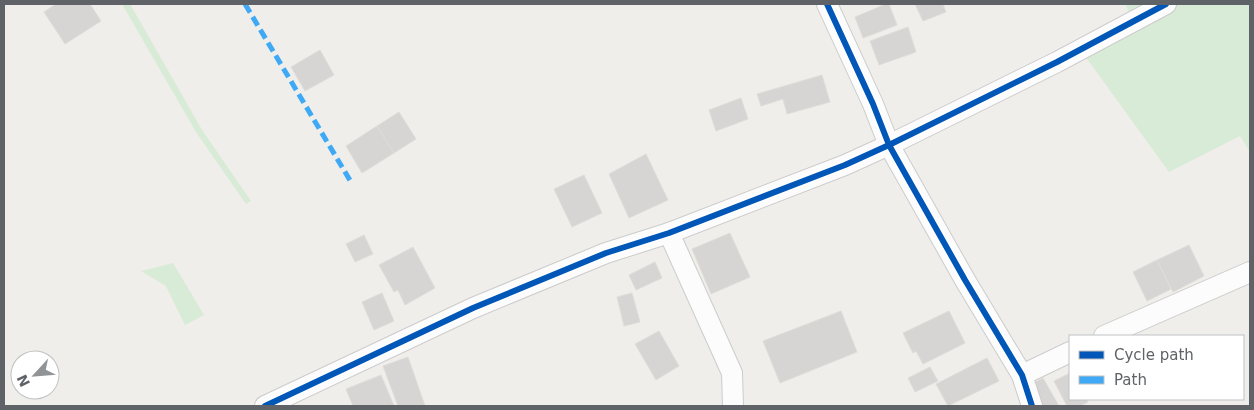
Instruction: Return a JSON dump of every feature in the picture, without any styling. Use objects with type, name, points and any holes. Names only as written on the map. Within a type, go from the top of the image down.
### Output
[{"type":"street","points":[[827,4],[873,104],[889,145],[965,280],[1022,374],[1032,406]]},
{"type":"street","points":[[265,406],[473,308],[606,253],[668,233],[845,165],[1057,62],[1166,4]]},
{"type":"street","points":[[668,233],[732,373],[733,406]]},
{"type":"street","points":[[1106,335],[1250,272]]},
{"type":"street","points":[[1022,374],[1069,352]]},
{"type":"green space","points":[[122,4],[130,4],[202,130],[251,201],[246,204],[196,132]]},
{"type":"green space","points":[[1125,4],[1250,4],[1250,152],[1240,136],[1169,172],[1085,56],[1137,28]]},
{"type":"green space","points":[[173,263],[204,315],[185,325],[166,286],[141,271]]},
{"type":"building","points":[[56,4],[90,4],[101,21],[65,44],[44,12]]},
{"type":"building","points":[[889,4],[897,25],[863,38],[855,17]]},
{"type":"building","points":[[915,4],[943,4],[946,12],[923,21]]},
{"type":"building","points":[[908,27],[916,52],[879,65],[870,41]]},
{"type":"building","points":[[320,50],[334,75],[305,91],[291,67]]},
{"type":"building","points":[[822,75],[830,102],[787,114],[783,99],[761,106],[757,94]]},
{"type":"building","points":[[741,98],[748,119],[716,131],[709,110]]},
{"type":"building","points":[[399,112],[416,139],[394,153],[377,126]]},
{"type":"building","points":[[377,126],[394,153],[362,173],[346,146]]},
{"type":"building","points":[[646,154],[668,200],[629,218],[609,174]]},
{"type":"building","points":[[584,175],[602,213],[572,227],[554,189]]},
{"type":"building","points":[[730,233],[750,277],[711,294],[692,249]]},
{"type":"building","points":[[364,235],[373,254],[355,262],[346,244]]},
{"type":"building","points":[[1189,245],[1204,276],[1173,292],[1157,260]]},
{"type":"building","points":[[413,247],[435,288],[405,305],[398,290],[394,292],[379,265]]},
{"type":"building","points":[[1157,260],[1171,289],[1147,301],[1133,272]]},
{"type":"building","points":[[655,262],[662,278],[636,290],[629,275]]},
{"type":"building","points":[[382,293],[394,321],[374,330],[362,302]]},
{"type":"building","points":[[632,293],[640,322],[624,326],[617,297]]},
{"type":"building","points":[[841,311],[857,352],[780,383],[763,341]]},
{"type":"building","points":[[949,311],[965,343],[923,364],[916,351],[913,353],[903,333]]},
{"type":"building","points":[[659,331],[679,366],[656,380],[635,344]]},
{"type":"building","points":[[408,357],[425,406],[398,406],[383,366]]},
{"type":"building","points":[[987,358],[999,381],[948,406],[936,384]]},
{"type":"building","points":[[930,367],[938,381],[915,392],[908,378]]},
{"type":"building","points":[[1069,374],[1069,400],[1087,400],[1088,402],[1080,406],[1067,406],[1054,381]]},
{"type":"building","points":[[381,375],[394,406],[353,406],[346,389]]},
{"type":"building","points":[[1043,378],[1059,406],[1042,406],[1030,385]]},
{"type":"marked path","points":[[245,4],[351,182]]},
{"type":"cycle path","points":[[827,4],[873,104],[889,145],[965,280],[1022,375],[1032,406]]},
{"type":"cycle path","points":[[265,406],[473,308],[606,253],[669,233],[845,165],[1057,62],[1166,4]]}]
